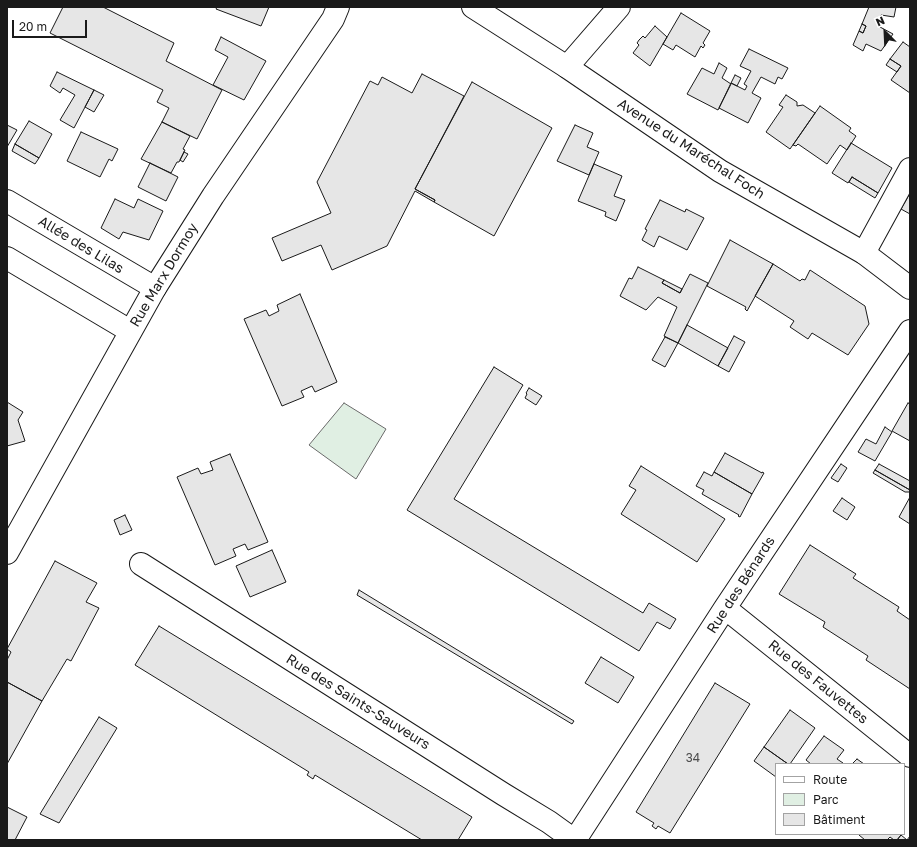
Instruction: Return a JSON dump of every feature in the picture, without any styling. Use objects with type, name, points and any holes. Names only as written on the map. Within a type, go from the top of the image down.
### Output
[{"type":"street","name":"Rue Marx Dormoy","points":[[7,553],[155,288],[213,196],[333,19],[338,7]]},
{"type":"street","name":"Avenue du Maréchal Foch","points":[[473,7],[567,67],[720,171],[864,253],[910,288]]},
{"type":"street","points":[[567,67],[619,7]]},
{"type":"street","points":[[864,253],[910,169]]},
{"type":"street","name":"Allée des Lilas","points":[[7,201],[155,288]]},
{"type":"street","points":[[7,258],[130,331]]},
{"type":"street","name":"Rue des Bénards","points":[[575,840],[725,608],[910,331]]},
{"type":"street","name":"Rue des Saints-Sauveurs","points":[[141,564],[549,822],[575,840]]},
{"type":"street","name":"Rue des Fauvettes","points":[[725,608],[910,756]]},
{"type":"green space","points":[[344,403],[386,429],[356,479],[309,445]]},
{"type":"building","points":[[63,7],[103,7],[174,43],[166,61],[222,90],[197,139],[162,122],[169,108],[157,102],[163,90],[50,33]]},
{"type":"building","points":[[217,7],[269,7],[261,26],[216,9]]},
{"type":"building","points":[[869,7],[896,7],[894,17],[881,15],[880,27],[893,34],[881,51],[866,44],[863,51],[853,45],[859,31],[863,33],[866,26],[862,24]]},
{"type":"building","points":[[681,13],[710,31],[703,43],[705,45],[703,48],[701,46],[695,57],[676,45],[673,50],[663,44]]},
{"type":"building","points":[[862,24],[866,26],[863,33],[859,31]]},
{"type":"building","points":[[655,26],[667,37],[650,66],[633,53],[639,45],[637,43],[639,40],[643,36],[645,38]]},
{"type":"building","points":[[221,37],[266,61],[244,100],[213,85],[228,57],[215,50]]},
{"type":"building","points":[[903,42],[910,47],[910,93],[891,80],[901,66],[890,59]]},
{"type":"building","points":[[749,49],[788,68],[782,79],[778,77],[775,84],[761,77],[752,93],[761,98],[748,123],[719,108],[731,83],[745,90],[747,86],[744,84],[751,71],[740,66]]},
{"type":"building","points":[[890,59],[901,66],[897,72],[886,65]]},
{"type":"building","points":[[719,63],[727,68],[722,78],[731,84],[718,110],[687,94],[702,68],[714,74]]},
{"type":"building","points":[[57,72],[94,90],[74,128],[60,120],[75,95],[63,88],[60,93],[50,86]]},
{"type":"building","points":[[422,74],[464,96],[415,189],[435,200],[434,202],[415,191],[387,246],[332,270],[321,245],[282,261],[272,238],[331,213],[317,182],[370,81],[378,85],[382,77],[412,93]]},
{"type":"building","points":[[735,75],[741,78],[737,86],[731,83]]},
{"type":"building","points":[[472,82],[552,128],[494,236],[434,202],[435,200],[415,189]]},
{"type":"building","points":[[94,90],[104,95],[94,112],[85,107]]},
{"type":"building","points":[[786,95],[797,102],[797,106],[803,105],[815,113],[790,149],[766,132],[783,107],[779,105]]},
{"type":"building","points":[[820,106],[851,128],[849,131],[856,136],[847,150],[840,145],[827,164],[798,144],[796,146],[793,145]]},
{"type":"building","points":[[29,121],[52,134],[39,158],[15,144]]},
{"type":"building","points":[[162,122],[190,136],[183,149],[185,150],[179,162],[177,162],[171,173],[141,159]]},
{"type":"building","points":[[7,125],[17,130],[7,147]]},
{"type":"building","points":[[575,125],[593,133],[587,147],[599,152],[589,175],[557,161]]},
{"type":"building","points":[[81,132],[118,149],[112,161],[109,159],[100,177],[67,161]]},
{"type":"building","points":[[851,143],[892,168],[878,193],[852,177],[848,183],[832,173]]},
{"type":"building","points":[[15,144],[39,158],[35,164],[12,151]]},
{"type":"building","points":[[184,152],[188,154],[183,162],[180,160]]},
{"type":"building","points":[[150,163],[178,177],[166,201],[138,187]]},
{"type":"building","points":[[594,164],[622,176],[614,196],[625,200],[616,221],[605,216],[606,212],[578,201]]},
{"type":"building","points":[[852,177],[878,193],[875,198],[849,182]]},
{"type":"building","points":[[910,193],[910,214],[901,209]]},
{"type":"building","points":[[115,199],[134,208],[138,199],[163,211],[149,240],[123,232],[119,239],[101,228]]},
{"type":"building","points":[[660,200],[685,212],[686,209],[704,218],[687,250],[659,236],[654,247],[642,240],[647,230],[645,229]]},
{"type":"building","points":[[730,240],[773,264],[747,311],[745,309],[746,307],[707,286]]},
{"type":"building","points":[[773,264],[800,281],[802,279],[805,280],[810,270],[865,306],[869,324],[848,355],[812,333],[808,339],[790,327],[794,321],[755,296]]},
{"type":"building","points":[[638,267],[664,280],[662,283],[680,293],[690,274],[708,283],[678,343],[664,336],[677,307],[658,297],[646,310],[620,296],[629,278],[632,279]]},
{"type":"building","points":[[664,280],[682,289],[680,293],[662,283]]},
{"type":"building","points":[[300,294],[337,382],[315,392],[312,386],[301,391],[304,397],[282,406],[244,319],[266,310],[269,316],[279,311],[277,305]]},
{"type":"building","points":[[687,325],[728,348],[718,366],[678,343]]},
{"type":"building","points":[[734,336],[745,342],[729,372],[718,366]]},
{"type":"building","points":[[665,337],[678,343],[665,367],[652,360]]},
{"type":"building","points":[[494,367],[523,385],[454,499],[643,613],[649,603],[676,619],[670,629],[657,622],[639,651],[407,510]]},
{"type":"building","points":[[529,388],[542,396],[536,405],[525,398]]},
{"type":"building","points":[[7,402],[23,412],[18,420],[25,441],[7,446]]},
{"type":"building","points":[[908,403],[910,404],[910,441],[892,431]]},
{"type":"building","points":[[885,427],[892,432],[875,461],[858,452],[866,439],[876,444]]},
{"type":"building","points":[[725,453],[764,473],[752,494],[714,472]]},
{"type":"building","points":[[230,454],[268,542],[248,550],[245,544],[233,549],[236,556],[215,565],[177,477],[198,468],[201,474],[213,470],[210,462]]},
{"type":"building","points":[[841,464],[847,468],[838,482],[831,478]]},
{"type":"building","points":[[879,464],[910,481],[910,490],[875,470]]},
{"type":"building","points":[[641,466],[725,519],[697,562],[621,514],[636,490],[629,486]]},
{"type":"building","points":[[875,470],[910,490],[910,492],[905,492],[873,473]]},
{"type":"building","points":[[704,472],[712,476],[714,472],[752,494],[740,517],[702,494],[704,490],[696,486]]},
{"type":"building","points":[[910,497],[910,524],[899,517]]},
{"type":"building","points":[[842,498],[855,507],[847,520],[833,511]]},
{"type":"building","points":[[125,515],[132,530],[120,535],[114,520]]},
{"type":"building","points":[[810,545],[856,574],[853,578],[899,607],[897,611],[910,620],[910,689],[866,660],[868,656],[823,627],[825,622],[779,594]]},
{"type":"building","points":[[272,550],[286,582],[250,597],[236,566]]},
{"type":"building","points":[[55,561],[97,583],[86,602],[99,608],[71,661],[67,659],[42,701],[7,682],[7,660],[11,652],[7,649]]},
{"type":"building","points":[[359,590],[574,721],[572,724],[357,595]]},
{"type":"building","points":[[159,626],[472,817],[458,840],[422,840],[315,775],[313,779],[307,775],[309,772],[135,665]]},
{"type":"building","points":[[601,657],[634,677],[618,703],[585,683]]},
{"type":"building","points":[[7,682],[42,701],[7,764]]},
{"type":"building","points":[[715,683],[750,704],[670,833],[658,826],[656,829],[652,826],[654,823],[636,812]]},
{"type":"building","points":[[790,710],[815,728],[791,763],[787,763],[764,747]]},
{"type":"building","points":[[99,717],[117,728],[59,823],[40,814]]},
{"type":"building","points":[[824,736],[844,750],[837,759],[843,763],[810,763],[806,760]]},
{"type":"building","points":[[764,747],[787,763],[775,763],[775,776],[754,761]]},
{"type":"building","points":[[857,759],[863,763],[853,763]]},
{"type":"building","points":[[7,807],[27,817],[15,840],[7,840]]},
{"type":"building","points":[[859,835],[901,835],[897,840],[890,837],[887,840],[865,840]]},
{"type":"building","points":[[901,835],[907,840],[897,840]]}]
